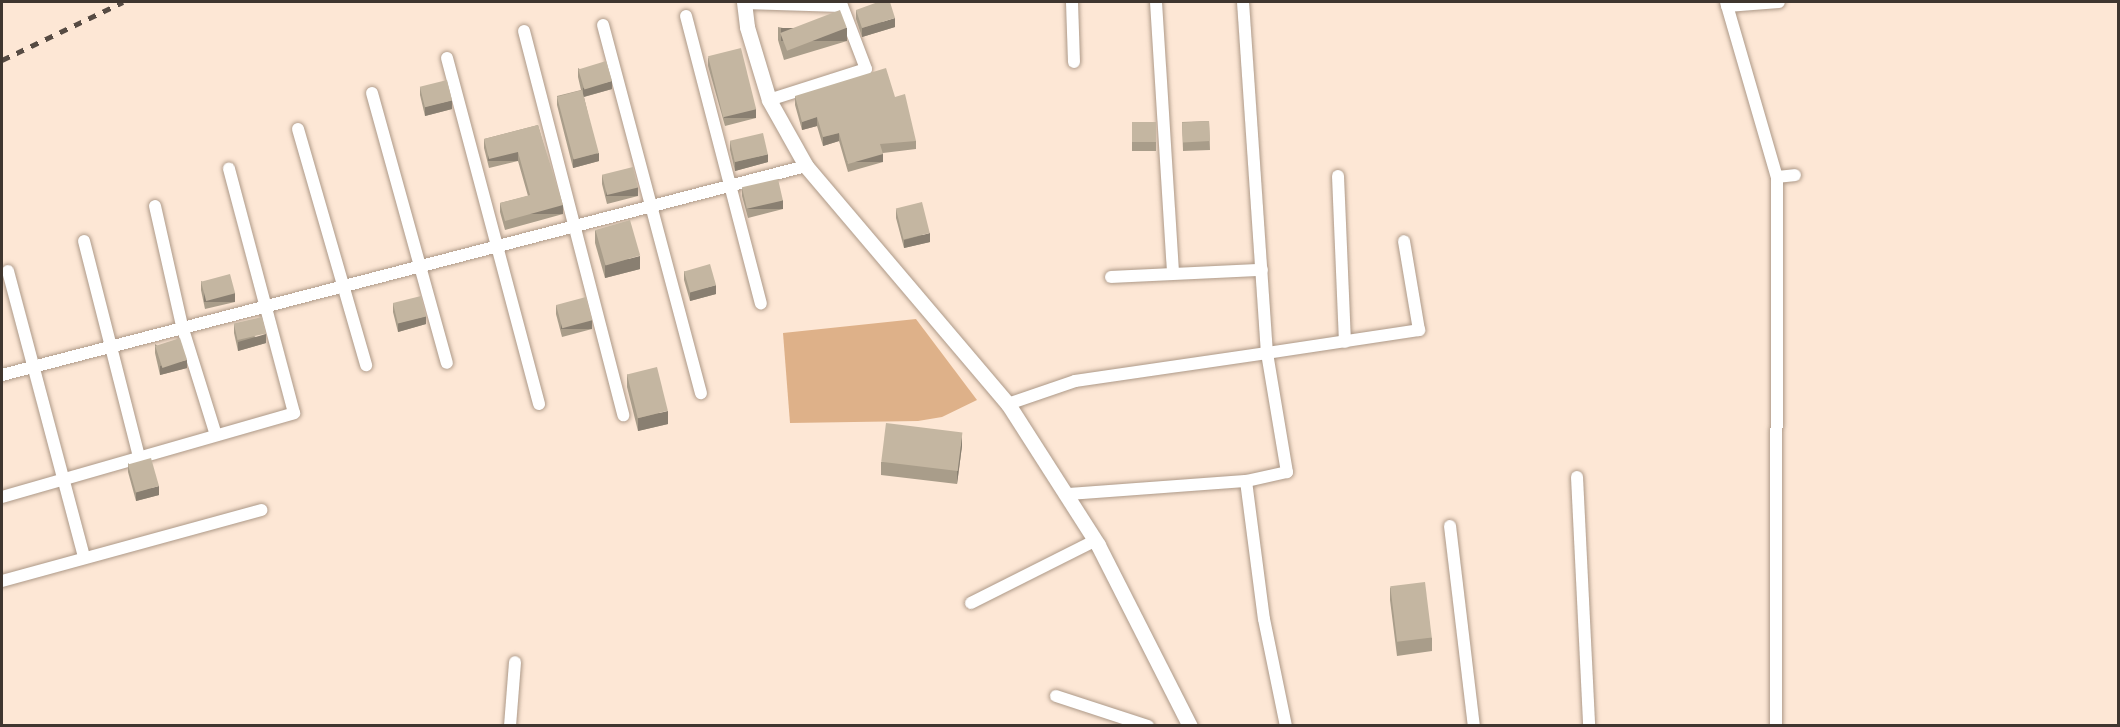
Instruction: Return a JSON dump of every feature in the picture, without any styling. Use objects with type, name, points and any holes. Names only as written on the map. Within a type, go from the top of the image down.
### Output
[{"type":"street","points":[[769,100],[866,69],[842,6],[744,2],[747,27],[769,100],[806,166],[1008,404],[1096,540],[1190,726]]},
{"type":"street","points":[[1071,2],[1074,62]]},
{"type":"street","points":[[1156,2],[1173,271]]},
{"type":"street","points":[[1068,494],[1246,481],[1287,472],[1267,353],[1243,2]]},
{"type":"street","points":[[1776,726],[1777,177],[1727,4],[1779,2]]},
{"type":"street","points":[[686,15],[732,184],[761,303]]},
{"type":"street","points":[[603,25],[649,206],[701,393]]},
{"type":"street","points":[[524,31],[623,416]]},
{"type":"street","points":[[447,58],[539,404]]},
{"type":"street","points":[[372,93],[423,267],[447,363]]},
{"type":"street","points":[[298,129],[340,286],[366,365]]},
{"type":"street","points":[[2,375],[34,364],[266,303],[423,267],[806,166]]},
{"type":"street","points":[[2,497],[294,413],[229,168]]},
{"type":"street","points":[[1777,177],[1795,175]]},
{"type":"street","points":[[1338,176],[1345,342]]},
{"type":"street","points":[[155,206],[183,326],[216,435]]},
{"type":"street","points":[[84,241],[108,345],[139,457]]},
{"type":"street","points":[[1008,404],[1075,381],[1419,330],[1404,241]]},
{"type":"street","points":[[1111,277],[1173,271],[1262,270]]},
{"type":"street","points":[[8,271],[34,364],[61,480],[84,557]]},
{"type":"street","points":[[1577,477],[1589,726]]},
{"type":"street","points":[[1246,481],[1264,620],[1286,726]]},
{"type":"street","points":[[2,581],[261,510]]},
{"type":"street","points":[[1450,526],[1474,726]]},
{"type":"street","points":[[971,603],[1096,540]]},
{"type":"street","points":[[510,726],[515,662]]},
{"type":"street","points":[[1056,696],[1148,726]]},
{"type":"shaded area","points":[[916,319],[977,400],[942,417],[918,421],[790,423],[783,333]]},
{"type":"building","points":[[878,2],[890,2],[895,18],[862,28],[856,10]]},
{"type":"building","points":[[840,10],[847,28],[787,51],[780,33]]},
{"type":"building","points":[[741,48],[756,109],[723,117],[708,56]]},
{"type":"building","points":[[606,61],[612,81],[584,90],[578,69]]},
{"type":"building","points":[[886,68],[895,97],[905,94],[916,141],[880,144],[883,154],[848,164],[839,133],[823,137],[817,117],[802,122],[795,96]]},
{"type":"building","points":[[447,80],[452,100],[425,107],[420,87]]},
{"type":"building","points":[[582,90],[599,153],[574,160],[557,97]]},
{"type":"building","points":[[1209,121],[1210,141],[1183,142],[1182,122]]},
{"type":"building","points":[[1132,122],[1156,122],[1156,142],[1132,142]]},
{"type":"building","points":[[538,125],[563,205],[505,221],[500,203],[530,195],[518,152],[489,159],[484,139]]},
{"type":"building","points":[[763,133],[768,154],[735,162],[730,141]]},
{"type":"building","points":[[633,167],[638,187],[607,195],[602,175]]},
{"type":"building","points":[[778,179],[783,200],[747,209],[742,187]]},
{"type":"building","points":[[922,202],[930,233],[904,240],[896,209]]},
{"type":"building","points":[[630,220],[640,256],[606,265],[595,230]]},
{"type":"building","points":[[710,264],[716,285],[690,293],[684,271]]},
{"type":"building","points":[[230,274],[235,293],[206,301],[201,282]]},
{"type":"building","points":[[421,296],[426,316],[398,323],[393,303]]},
{"type":"building","points":[[586,297],[592,320],[562,328],[556,305]]},
{"type":"building","points":[[262,317],[266,334],[238,340],[234,324]]},
{"type":"building","points":[[180,338],[187,360],[162,368],[155,346]]},
{"type":"building","points":[[657,367],[668,411],[638,418],[627,374]]},
{"type":"building","points":[[886,423],[962,432],[958,471],[881,462]]},
{"type":"building","points":[[151,458],[159,486],[136,492],[128,465]]},
{"type":"building","points":[[1425,582],[1432,638],[1397,642],[1390,586]]},
{"type":"railway","points":[[2,60],[123,2]]}]
